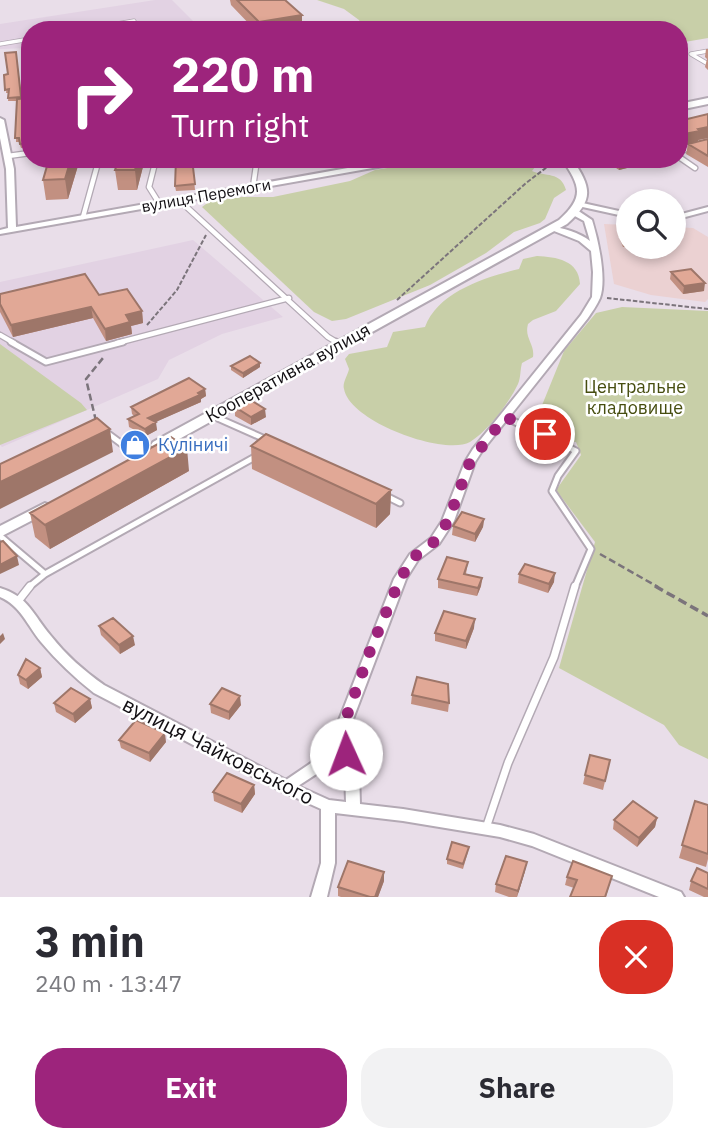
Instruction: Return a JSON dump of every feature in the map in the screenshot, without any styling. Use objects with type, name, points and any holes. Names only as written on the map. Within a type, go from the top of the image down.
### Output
[{"type":"street","points":[[688,105],[708,101]]},
{"type":"street","points":[[0,120],[8,156],[12,230]]},
{"type":"street","name":"вулиця Перемоги","points":[[0,232],[253,187],[336,168]]},
{"type":"street","points":[[573,168],[583,183],[584,193],[577,208]]},
{"type":"street","points":[[577,208],[616,213]]},
{"type":"street","points":[[286,787],[316,767],[340,735],[370,651],[400,579],[414,557],[435,541],[448,521],[470,462],[585,316],[596,297],[594,250],[588,220],[577,208]]},
{"type":"street","name":"Кооперативна вулиця","points":[[133,459],[553,229],[577,208]]},
{"type":"street","points":[[686,215],[708,209]]},
{"type":"street","points":[[553,229],[582,239],[594,250]]},
{"type":"street","points":[[0,534],[58,501]]},
{"type":"street","points":[[0,592],[19,600]]},
{"type":"street","name":"вулиця Чайковського","points":[[19,600],[51,645],[99,689],[286,787],[328,806],[486,828],[534,841],[650,884],[676,897]]},
{"type":"street","points":[[340,735],[352,772],[353,810]]},
{"type":"street","points":[[319,897],[328,863],[328,806]]},
{"type":"lane","points":[[0,44],[21,40]]},
{"type":"lane","points":[[708,51],[691,54],[708,64]]},
{"type":"lane","points":[[688,149],[698,146]]},
{"type":"lane","points":[[8,156],[21,154]]},
{"type":"lane","points":[[688,163],[695,168]]},
{"type":"lane","points":[[83,217],[97,168]]},
{"type":"lane","points":[[154,168],[149,187],[159,203]]},
{"type":"lane","points":[[253,187],[256,168]]},
{"type":"lane","points":[[179,200],[289,298],[328,337],[341,345]]},
{"type":"lane","points":[[0,335],[46,362],[289,298]]},
{"type":"lane","points":[[212,415],[277,445]]},
{"type":"lane","points":[[486,828],[498,786],[554,656],[581,568],[591,549],[553,496],[553,486],[575,449],[505,417]]},
{"type":"lane","points":[[98,427],[133,459]]},
{"type":"lane","points":[[19,600],[33,582],[45,574],[265,452]]},
{"type":"lane","points":[[376,491],[400,503]]},
{"type":"lane","points":[[0,534],[45,574]]},
{"type":"path","points":[[394,303],[410,285],[544,168]]},
{"type":"path","points":[[596,297],[708,309]]},
{"type":"path","points":[[591,549],[708,616]]},
{"type":"shaded area","points":[[155,0],[172,0],[193,21],[21,21],[21,48],[0,49],[0,24]]},
{"type":"shaded area","points":[[604,224],[616,224],[616,259],[686,259],[686,228],[693,228],[708,237],[708,299],[705,302],[651,295],[614,284]]},
{"type":"shaded area","points":[[193,240],[283,317],[222,334],[169,360],[158,379],[2,447],[0,282]]},
{"type":"green space","points":[[317,0],[708,0],[708,38],[688,41],[688,21],[360,21],[344,9]]},
{"type":"green space","points":[[534,168],[532,171],[556,177],[566,190],[554,198],[545,219],[540,223],[514,232],[486,253],[430,285],[346,319],[332,321],[314,312],[202,207],[210,201],[273,197],[350,181],[375,170]]},
{"type":"green space","points":[[537,256],[565,261],[576,270],[580,284],[556,311],[528,324],[527,333],[533,357],[522,363],[519,381],[509,400],[477,437],[457,445],[420,440],[380,424],[350,401],[344,389],[349,369],[345,359],[349,354],[387,347],[393,332],[425,327],[431,315],[451,295],[478,282],[519,269],[523,259]]},
{"type":"green space","name":"Центральне кладовище","points":[[622,307],[708,311],[708,759],[679,745],[664,725],[559,668],[595,542],[556,490],[581,455],[576,442],[547,436],[535,429],[534,425],[564,351],[596,313]]},
{"type":"green space","points":[[0,344],[81,403],[87,410],[0,445]]},
{"type":"building","points":[[237,0],[285,0],[302,15],[265,21],[258,21]]},
{"type":"building","points":[[16,52],[21,97],[8,98],[9,89],[5,90],[4,75],[8,74],[5,53]]},
{"type":"building","points":[[17,99],[21,99],[20,144],[19,138],[15,138]]},
{"type":"building","points":[[708,114],[708,127],[688,133],[688,119]]},
{"type":"building","points":[[708,139],[708,156],[688,144]]},
{"type":"building","points":[[46,168],[68,168],[65,179],[43,180]]},
{"type":"building","points":[[116,168],[136,168],[135,170],[115,170]]},
{"type":"building","points":[[176,168],[193,168],[195,184],[175,186]]},
{"type":"building","points":[[691,269],[705,283],[684,286],[671,272]]},
{"type":"building","points":[[85,274],[99,295],[127,289],[142,311],[126,315],[130,322],[105,329],[91,307],[11,325],[0,304],[0,294]]},
{"type":"building","points":[[250,356],[260,363],[243,373],[231,366]]},
{"type":"building","points":[[189,378],[205,389],[198,393],[200,395],[148,418],[156,422],[145,429],[128,419],[139,414],[131,407]]},
{"type":"building","points":[[249,399],[265,409],[251,417],[235,407]]},
{"type":"building","points":[[97,418],[110,429],[0,482],[0,464]]},
{"type":"building","points":[[266,434],[391,490],[376,504],[251,446]]},
{"type":"building","points":[[171,437],[187,448],[45,525],[30,513]]},
{"type":"building","points":[[462,512],[484,519],[475,534],[453,526]]},
{"type":"building","points":[[3,541],[17,556],[0,565],[0,542]]},
{"type":"building","points":[[447,557],[468,562],[464,574],[482,578],[478,588],[438,579]]},
{"type":"building","points":[[525,564],[555,573],[549,584],[519,574]]},
{"type":"building","points":[[444,611],[475,619],[466,641],[435,633]]},
{"type":"building","points":[[113,618],[133,636],[119,645],[99,626]]},
{"type":"building","points":[[26,659],[40,668],[26,680],[18,675]]},
{"type":"building","points":[[417,677],[448,684],[449,703],[412,695]]},
{"type":"building","points":[[71,688],[90,699],[73,714],[54,703]]},
{"type":"building","points":[[222,688],[240,696],[229,712],[210,704]]},
{"type":"building","points":[[136,720],[165,733],[149,753],[119,740]]},
{"type":"building","points":[[590,755],[610,760],[605,781],[585,775]]},
{"type":"building","points":[[227,773],[254,785],[241,804],[213,792]]},
{"type":"building","points":[[633,801],[657,818],[639,838],[614,820]]},
{"type":"building","points":[[695,801],[708,805],[708,854],[682,845]]},
{"type":"building","points":[[452,842],[469,847],[463,864],[447,859]]},
{"type":"building","points":[[506,856],[527,862],[518,891],[496,884]]},
{"type":"building","points":[[348,861],[384,872],[375,897],[338,887]]},
{"type":"building","points":[[573,861],[612,876],[605,897],[570,897],[577,880],[567,877]]},
{"type":"building","points":[[697,868],[708,873],[708,889],[691,881]]},
{"type":"place","name":"Куліничі","points":[[135,445]]},
{"type":"route","points":[[346,754],[340,735],[392,595],[414,557],[435,541],[448,521],[470,462],[478,449],[505,417],[545,434]]}]
